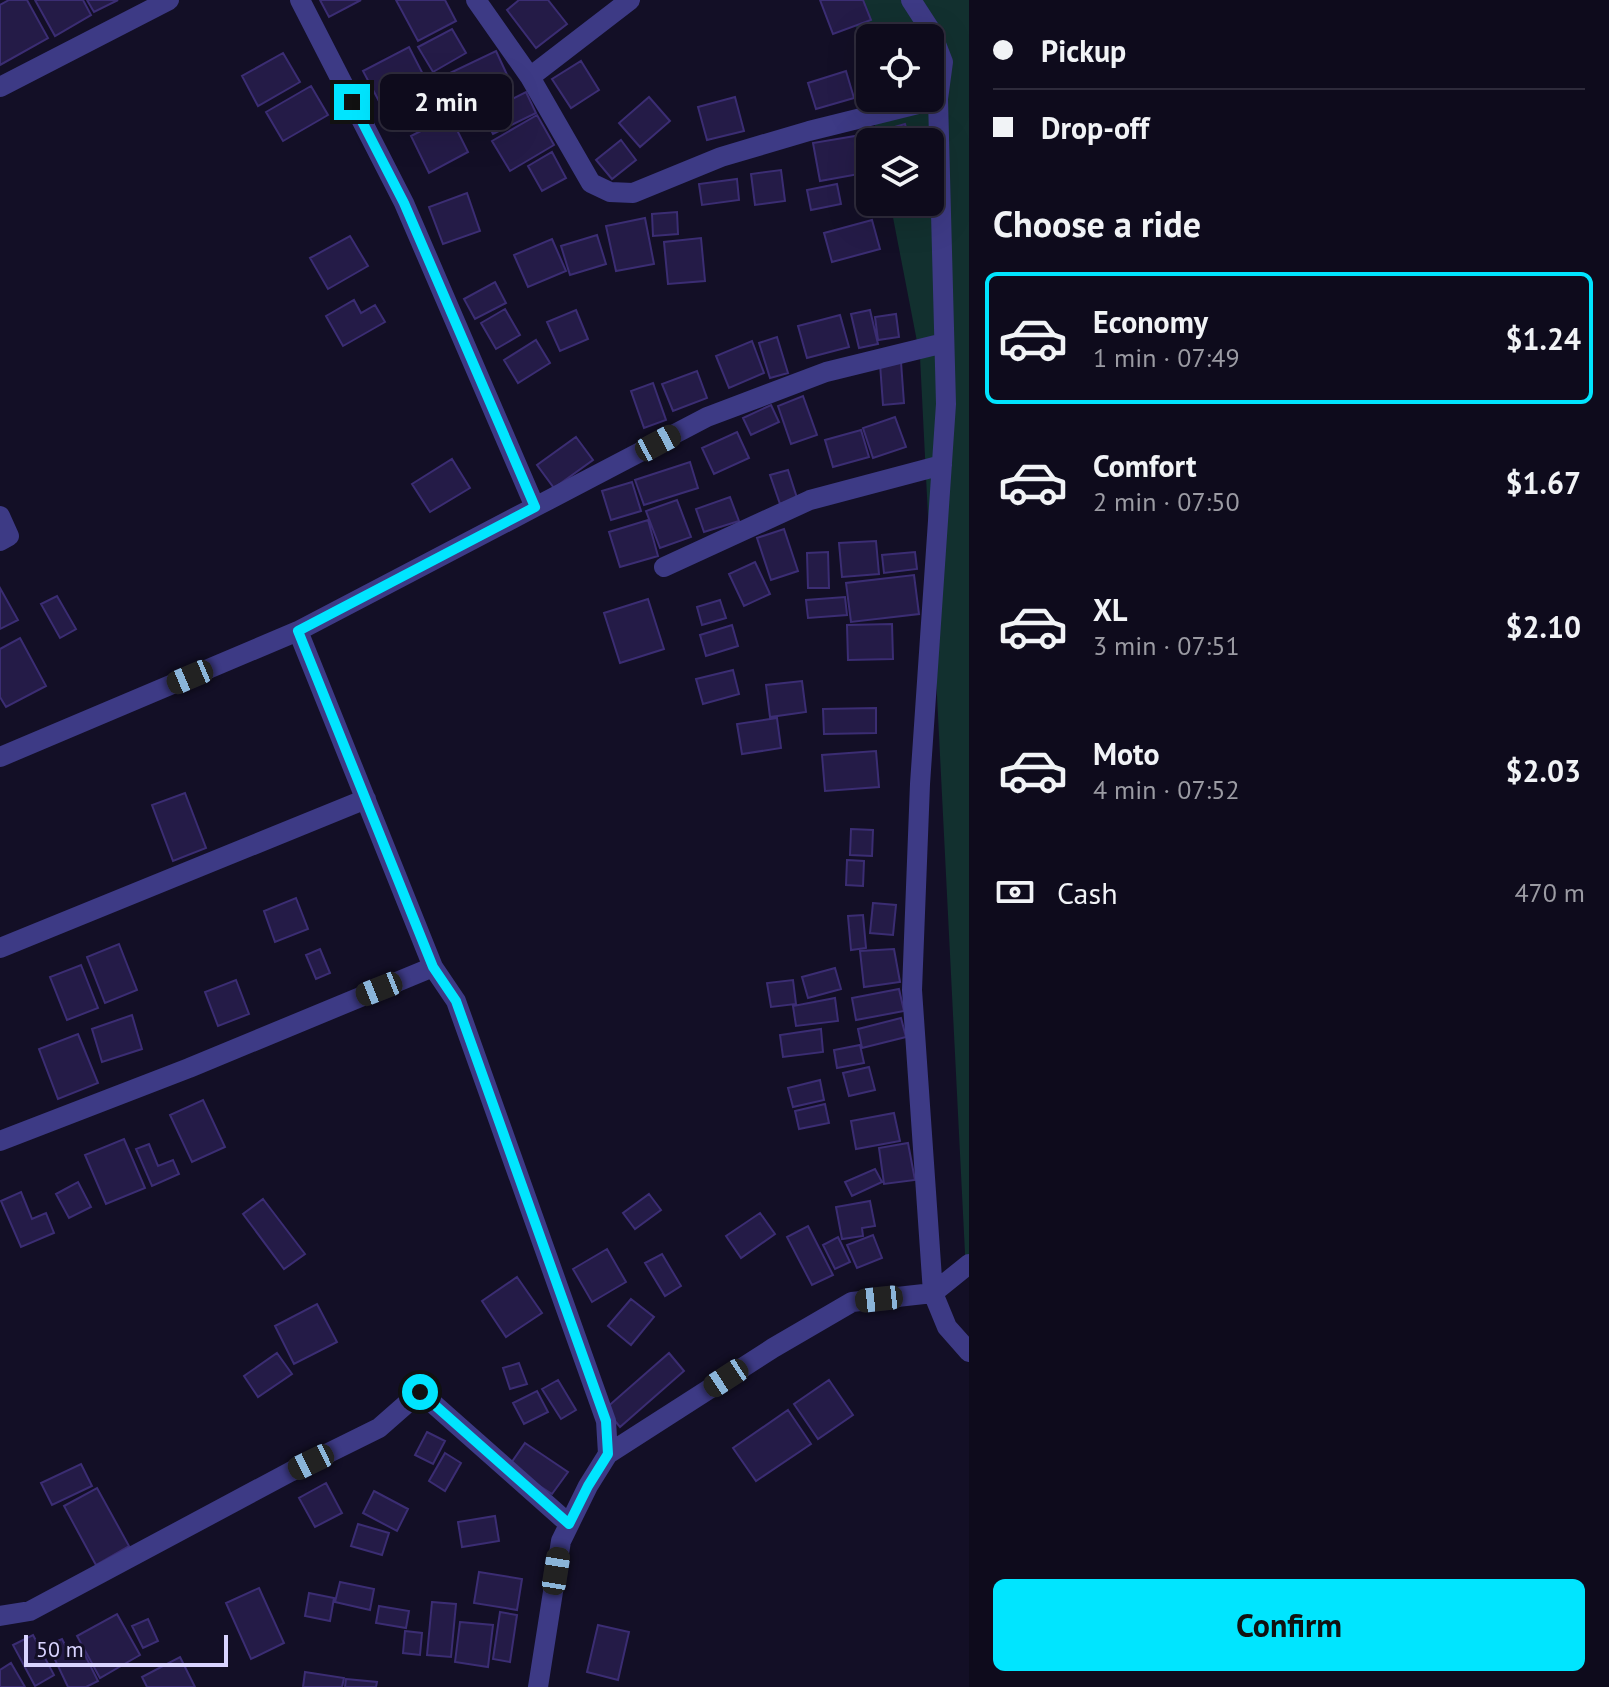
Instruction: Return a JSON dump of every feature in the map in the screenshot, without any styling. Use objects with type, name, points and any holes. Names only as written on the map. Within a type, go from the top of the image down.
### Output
[{"type":"street","points":[[0,87],[169,0]]},
{"type":"street","points":[[300,0],[404,203],[535,507]]},
{"type":"street","points":[[476,0],[530,77],[591,183],[610,192],[633,193],[721,157],[886,112]]},
{"type":"street","points":[[530,77],[630,0]]},
{"type":"street","points":[[911,0],[926,24]]},
{"type":"street","points":[[938,112],[946,404],[920,784],[912,990],[933,1293],[947,1327],[969,1352]]},
{"type":"street","points":[[0,757],[298,631],[707,417],[826,372],[944,343]]},
{"type":"street","points":[[664,567],[810,500],[942,465]]},
{"type":"street","points":[[0,516],[9,536],[0,541]]},
{"type":"street","points":[[298,631],[433,967],[456,1001],[606,1421],[608,1454]]},
{"type":"street","points":[[0,948],[366,799]]},
{"type":"street","points":[[0,1141],[189,1068],[433,967]]},
{"type":"street","points":[[538,1687],[561,1541],[608,1454],[773,1348],[852,1302],[933,1293],[969,1264]]},
{"type":"street","points":[[0,1616],[30,1611],[379,1428],[420,1392],[569,1524]]},
{"type":"green space","points":[[851,0],[969,0],[969,1276],[966,1273],[920,357],[893,216],[944,216],[944,128],[875,128],[872,112],[944,112],[944,24],[856,26]]},
{"type":"building","points":[[9,0],[27,0],[48,38],[0,65],[0,5]]},
{"type":"building","points":[[35,0],[83,0],[91,15],[55,36]]},
{"type":"building","points":[[87,0],[118,0],[94,12]]},
{"type":"building","points":[[320,0],[361,0],[329,17]]},
{"type":"building","points":[[396,0],[445,0],[456,21],[418,41]]},
{"type":"building","points":[[519,0],[548,0],[567,24],[536,48],[507,10]]},
{"type":"building","points":[[820,0],[863,0],[871,20],[833,34]]},
{"type":"building","points":[[452,29],[466,53],[433,72],[418,47]]},
{"type":"building","points":[[409,47],[428,84],[382,107],[363,71]]},
{"type":"building","points":[[496,51],[509,79],[463,100],[450,73]]},
{"type":"building","points":[[283,53],[300,82],[258,106],[242,76]]},
{"type":"building","points":[[581,61],[599,90],[571,108],[552,79]]},
{"type":"building","points":[[846,71],[854,98],[816,109],[808,83]]},
{"type":"building","points":[[434,84],[447,109],[417,124],[404,100]]},
{"type":"building","points":[[311,86],[328,115],[283,141],[266,112]]},
{"type":"building","points":[[526,92],[536,113],[493,134],[483,114]]},
{"type":"building","points":[[649,97],[670,121],[640,147],[619,123]]},
{"type":"building","points":[[735,97],[744,131],[707,140],[698,107]]},
{"type":"building","points":[[537,115],[554,145],[510,171],[492,141]]},
{"type":"building","points":[[450,116],[468,152],[429,173],[411,136]]},
{"type":"building","points":[[856,136],[856,175],[820,181],[813,143]]},
{"type":"building","points":[[621,140],[636,160],[612,179],[596,160]]},
{"type":"building","points":[[552,152],[566,178],[542,191],[528,166]]},
{"type":"building","points":[[781,170],[785,201],[755,205],[751,174]]},
{"type":"building","points":[[737,179],[739,200],[702,205],[699,184]]},
{"type":"building","points":[[837,184],[841,204],[811,210],[807,190]]},
{"type":"building","points":[[467,193],[480,231],[443,244],[429,207]]},
{"type":"building","points":[[677,212],[678,234],[653,236],[652,214]]},
{"type":"building","points":[[645,218],[654,264],[616,271],[606,226]]},
{"type":"building","points":[[872,220],[880,249],[832,262],[824,233]]},
{"type":"building","points":[[597,235],[606,264],[570,275],[561,246]]},
{"type":"building","points":[[350,236],[368,266],[328,289],[310,258]]},
{"type":"building","points":[[701,238],[705,281],[668,284],[664,242]]},
{"type":"building","points":[[552,239],[566,271],[528,287],[514,255]]},
{"type":"building","points":[[495,282],[506,303],[475,319],[464,299]]},
{"type":"building","points":[[354,300],[361,313],[375,305],[385,322],[343,346],[326,316]]},
{"type":"building","points":[[505,309],[520,335],[496,349],[481,323]]},
{"type":"building","points":[[576,310],[588,339],[560,351],[547,322]]},
{"type":"building","points":[[870,310],[878,344],[859,348],[851,314]]},
{"type":"building","points":[[896,314],[899,337],[878,340],[875,317]]},
{"type":"building","points":[[840,315],[849,347],[807,358],[798,326]]},
{"type":"building","points":[[777,337],[788,373],[770,378],[759,343]]},
{"type":"building","points":[[536,340],[550,363],[518,383],[504,360]]},
{"type":"building","points":[[752,341],[764,373],[729,388],[716,356]]},
{"type":"building","points":[[901,362],[904,403],[883,405],[880,364]]},
{"type":"building","points":[[697,371],[707,398],[673,411],[662,384]]},
{"type":"building","points":[[653,383],[666,420],[644,428],[631,391]]},
{"type":"building","points":[[803,396],[817,435],[791,444],[778,406]]},
{"type":"building","points":[[771,405],[779,422],[751,435],[743,418]]},
{"type":"building","points":[[895,417],[906,447],[873,458],[863,428]]},
{"type":"building","points":[[861,430],[869,457],[833,467],[825,440]]},
{"type":"building","points":[[737,432],[749,458],[714,474],[702,448]]},
{"type":"building","points":[[576,437],[593,460],[554,488],[537,465]]},
{"type":"building","points":[[452,459],[470,488],[430,512],[412,484]]},
{"type":"building","points":[[690,462],[698,488],[644,505],[635,480]]},
{"type":"building","points":[[788,470],[797,498],[780,504],[770,475]]},
{"type":"building","points":[[632,482],[641,511],[611,520],[602,491]]},
{"type":"building","points":[[730,497],[739,521],[704,532],[696,509]]},
{"type":"building","points":[[677,500],[691,537],[660,548],[646,511]]},
{"type":"building","points":[[648,520],[658,556],[620,567],[609,532]]},
{"type":"building","points":[[784,529],[798,571],[771,580],[757,538]]},
{"type":"building","points":[[876,541],[879,574],[842,577],[839,543]]},
{"type":"building","points":[[828,552],[829,588],[808,588],[807,553]]},
{"type":"building","points":[[915,552],[917,569],[884,573],[882,555]]},
{"type":"building","points":[[755,562],[770,594],[744,606],[729,574]]},
{"type":"building","points":[[914,575],[919,614],[851,622],[846,583]]},
{"type":"building","points":[[0,588],[18,620],[0,629]]},
{"type":"building","points":[[57,596],[76,629],[60,638],[41,604]]},
{"type":"building","points":[[845,597],[847,615],[808,618],[806,600]]},
{"type":"building","points":[[648,599],[664,649],[620,663],[604,613]]},
{"type":"building","points":[[720,600],[726,618],[702,625],[697,607]]},
{"type":"building","points":[[892,624],[893,659],[848,660],[847,625]]},
{"type":"building","points":[[732,625],[738,646],[706,656],[700,635]]},
{"type":"building","points":[[20,638],[46,686],[6,707],[0,697],[0,649]]},
{"type":"building","points":[[733,670],[739,694],[703,704],[696,679]]},
{"type":"building","points":[[802,681],[806,712],[770,717],[766,685]]},
{"type":"building","points":[[876,708],[876,733],[824,734],[823,709]]},
{"type":"building","points":[[777,718],[781,748],[742,754],[737,724]]},
{"type":"building","points":[[876,751],[879,787],[825,791],[822,755]]},
{"type":"building","points":[[185,793],[206,848],[173,861],[152,805]]},
{"type":"building","points":[[851,829],[873,830],[872,856],[850,855]]},
{"type":"building","points":[[847,860],[864,861],[863,886],[846,885]]},
{"type":"building","points":[[296,898],[308,929],[275,942],[264,911]]},
{"type":"building","points":[[873,903],[896,905],[893,935],[870,933]]},
{"type":"building","points":[[863,915],[866,948],[851,950],[848,916]]},
{"type":"building","points":[[119,944],[137,990],[105,1003],[87,957]]},
{"type":"building","points":[[320,949],[330,973],[316,979],[306,955]]},
{"type":"building","points":[[894,949],[900,982],[864,987],[860,951]]},
{"type":"building","points":[[81,965],[98,1008],[67,1020],[50,977]]},
{"type":"building","points":[[835,968],[841,989],[808,998],[802,977]]},
{"type":"building","points":[[236,980],[249,1014],[218,1026],[205,992]]},
{"type":"building","points":[[793,980],[796,1004],[771,1007],[767,983]]},
{"type":"building","points":[[899,989],[904,1011],[856,1020],[852,998]]},
{"type":"building","points":[[835,998],[838,1021],[796,1026],[793,1006]]},
{"type":"building","points":[[132,1015],[142,1049],[102,1062],[92,1029]]},
{"type":"building","points":[[901,1018],[906,1037],[862,1048],[858,1029]]},
{"type":"building","points":[[821,1029],[823,1052],[783,1057],[780,1035]]},
{"type":"building","points":[[78,1034],[98,1083],[58,1099],[39,1049]]},
{"type":"building","points":[[860,1045],[864,1063],[837,1068],[834,1050]]},
{"type":"building","points":[[869,1067],[875,1090],[849,1096],[843,1073]]},
{"type":"building","points":[[820,1080],[824,1100],[793,1107],[788,1088]]},
{"type":"building","points":[[203,1100],[225,1147],[192,1162],[170,1115]]},
{"type":"building","points":[[825,1104],[829,1123],[799,1129],[795,1111]]},
{"type":"building","points":[[894,1113],[900,1141],[856,1149],[851,1121]]},
{"type":"building","points":[[124,1139],[145,1188],[106,1204],[85,1155]]},
{"type":"building","points":[[908,1143],[915,1180],[884,1184],[879,1148]]},
{"type":"building","points":[[149,1144],[158,1166],[173,1160],[179,1174],[152,1186],[136,1149]]},
{"type":"building","points":[[875,1169],[882,1182],[852,1196],[845,1182]]},
{"type":"building","points":[[78,1182],[91,1207],[69,1218],[56,1194]]},
{"type":"building","points":[[21,1192],[32,1219],[46,1213],[54,1233],[21,1247],[1,1201]]},
{"type":"building","points":[[649,1194],[661,1210],[635,1229],[623,1213]]},
{"type":"building","points":[[263,1199],[305,1254],[284,1269],[243,1214]]},
{"type":"building","points":[[870,1201],[875,1226],[862,1228],[863,1236],[842,1239],[836,1207]]},
{"type":"building","points":[[760,1213],[775,1234],[741,1258],[726,1236]]},
{"type":"building","points":[[808,1226],[833,1275],[812,1285],[787,1237]]},
{"type":"building","points":[[873,1235],[882,1258],[857,1268],[847,1245]]},
{"type":"building","points":[[838,1237],[850,1262],[835,1269],[823,1245]]},
{"type":"building","points":[[607,1249],[626,1282],[592,1302],[573,1269]]},
{"type":"building","points":[[662,1254],[681,1286],[665,1296],[645,1263]]},
{"type":"building","points":[[517,1277],[542,1313],[506,1337],[482,1301]]},
{"type":"building","points":[[631,1299],[654,1317],[631,1345],[608,1326]]},
{"type":"building","points":[[317,1304],[337,1342],[294,1364],[275,1326]]},
{"type":"building","points":[[277,1353],[292,1374],[258,1397],[244,1376]]},
{"type":"building","points":[[669,1353],[684,1371],[620,1427],[605,1409]]},
{"type":"building","points":[[519,1363],[527,1384],[510,1389],[503,1368]]},
{"type":"building","points":[[558,1380],[576,1410],[561,1419],[542,1389]]},
{"type":"building","points":[[829,1380],[853,1415],[818,1439],[794,1404]]},
{"type":"building","points":[[537,1391],[548,1412],[524,1424],[513,1403]]},
{"type":"building","points":[[788,1410],[811,1444],[756,1481],[733,1448]]},
{"type":"building","points":[[427,1432],[445,1441],[433,1464],[415,1455]]},
{"type":"building","points":[[525,1443],[568,1472],[552,1494],[509,1466]]},
{"type":"building","points":[[445,1453],[461,1463],[445,1491],[429,1481]]},
{"type":"building","points":[[81,1464],[92,1486],[52,1505],[41,1483]]},
{"type":"building","points":[[326,1483],[342,1513],[315,1527],[299,1498]]},
{"type":"building","points":[[97,1488],[129,1546],[96,1565],[64,1506]]},
{"type":"building","points":[[374,1491],[408,1509],[397,1531],[363,1513]]},
{"type":"building","points":[[495,1516],[499,1541],[462,1547],[458,1522]]},
{"type":"building","points":[[358,1524],[389,1533],[382,1555],[351,1546]]},
{"type":"building","points":[[479,1572],[522,1579],[517,1610],[474,1603]]},
{"type":"building","points":[[340,1582],[374,1589],[370,1610],[335,1602]]},
{"type":"building","points":[[259,1588],[284,1643],[251,1659],[226,1603]]},
{"type":"building","points":[[309,1593],[334,1598],[330,1621],[305,1616]]},
{"type":"building","points":[[432,1602],[456,1604],[451,1657],[427,1655]]},
{"type":"building","points":[[379,1606],[409,1611],[406,1628],[376,1623]]},
{"type":"building","points":[[500,1612],[517,1615],[510,1662],[493,1659]]},
{"type":"building","points":[[117,1614],[140,1655],[100,1678],[77,1636]]},
{"type":"building","points":[[148,1619],[158,1641],[143,1648],[132,1626]]},
{"type":"building","points":[[460,1622],[493,1625],[488,1667],[455,1662]]},
{"type":"building","points":[[598,1625],[629,1632],[618,1680],[587,1672]]},
{"type":"building","points":[[405,1631],[422,1633],[420,1655],[403,1653]]},
{"type":"building","points":[[33,1635],[54,1675],[35,1686],[13,1645]]},
{"type":"building","points":[[62,1639],[69,1653],[81,1647],[98,1681],[86,1687],[68,1687],[48,1645]]},
{"type":"building","points":[[180,1657],[195,1687],[147,1687],[142,1677]]},
{"type":"building","points":[[11,1663],[25,1687],[0,1687],[0,1670]]},
{"type":"building","points":[[305,1672],[344,1678],[342,1687],[303,1687]]},
{"type":"building","points":[[346,1679],[377,1682],[376,1687],[345,1687]]},
{"type":"route","points":[[352,102],[404,203],[535,507],[298,631],[433,967],[456,1001],[606,1421],[608,1454],[569,1524],[420,1392]]}]
